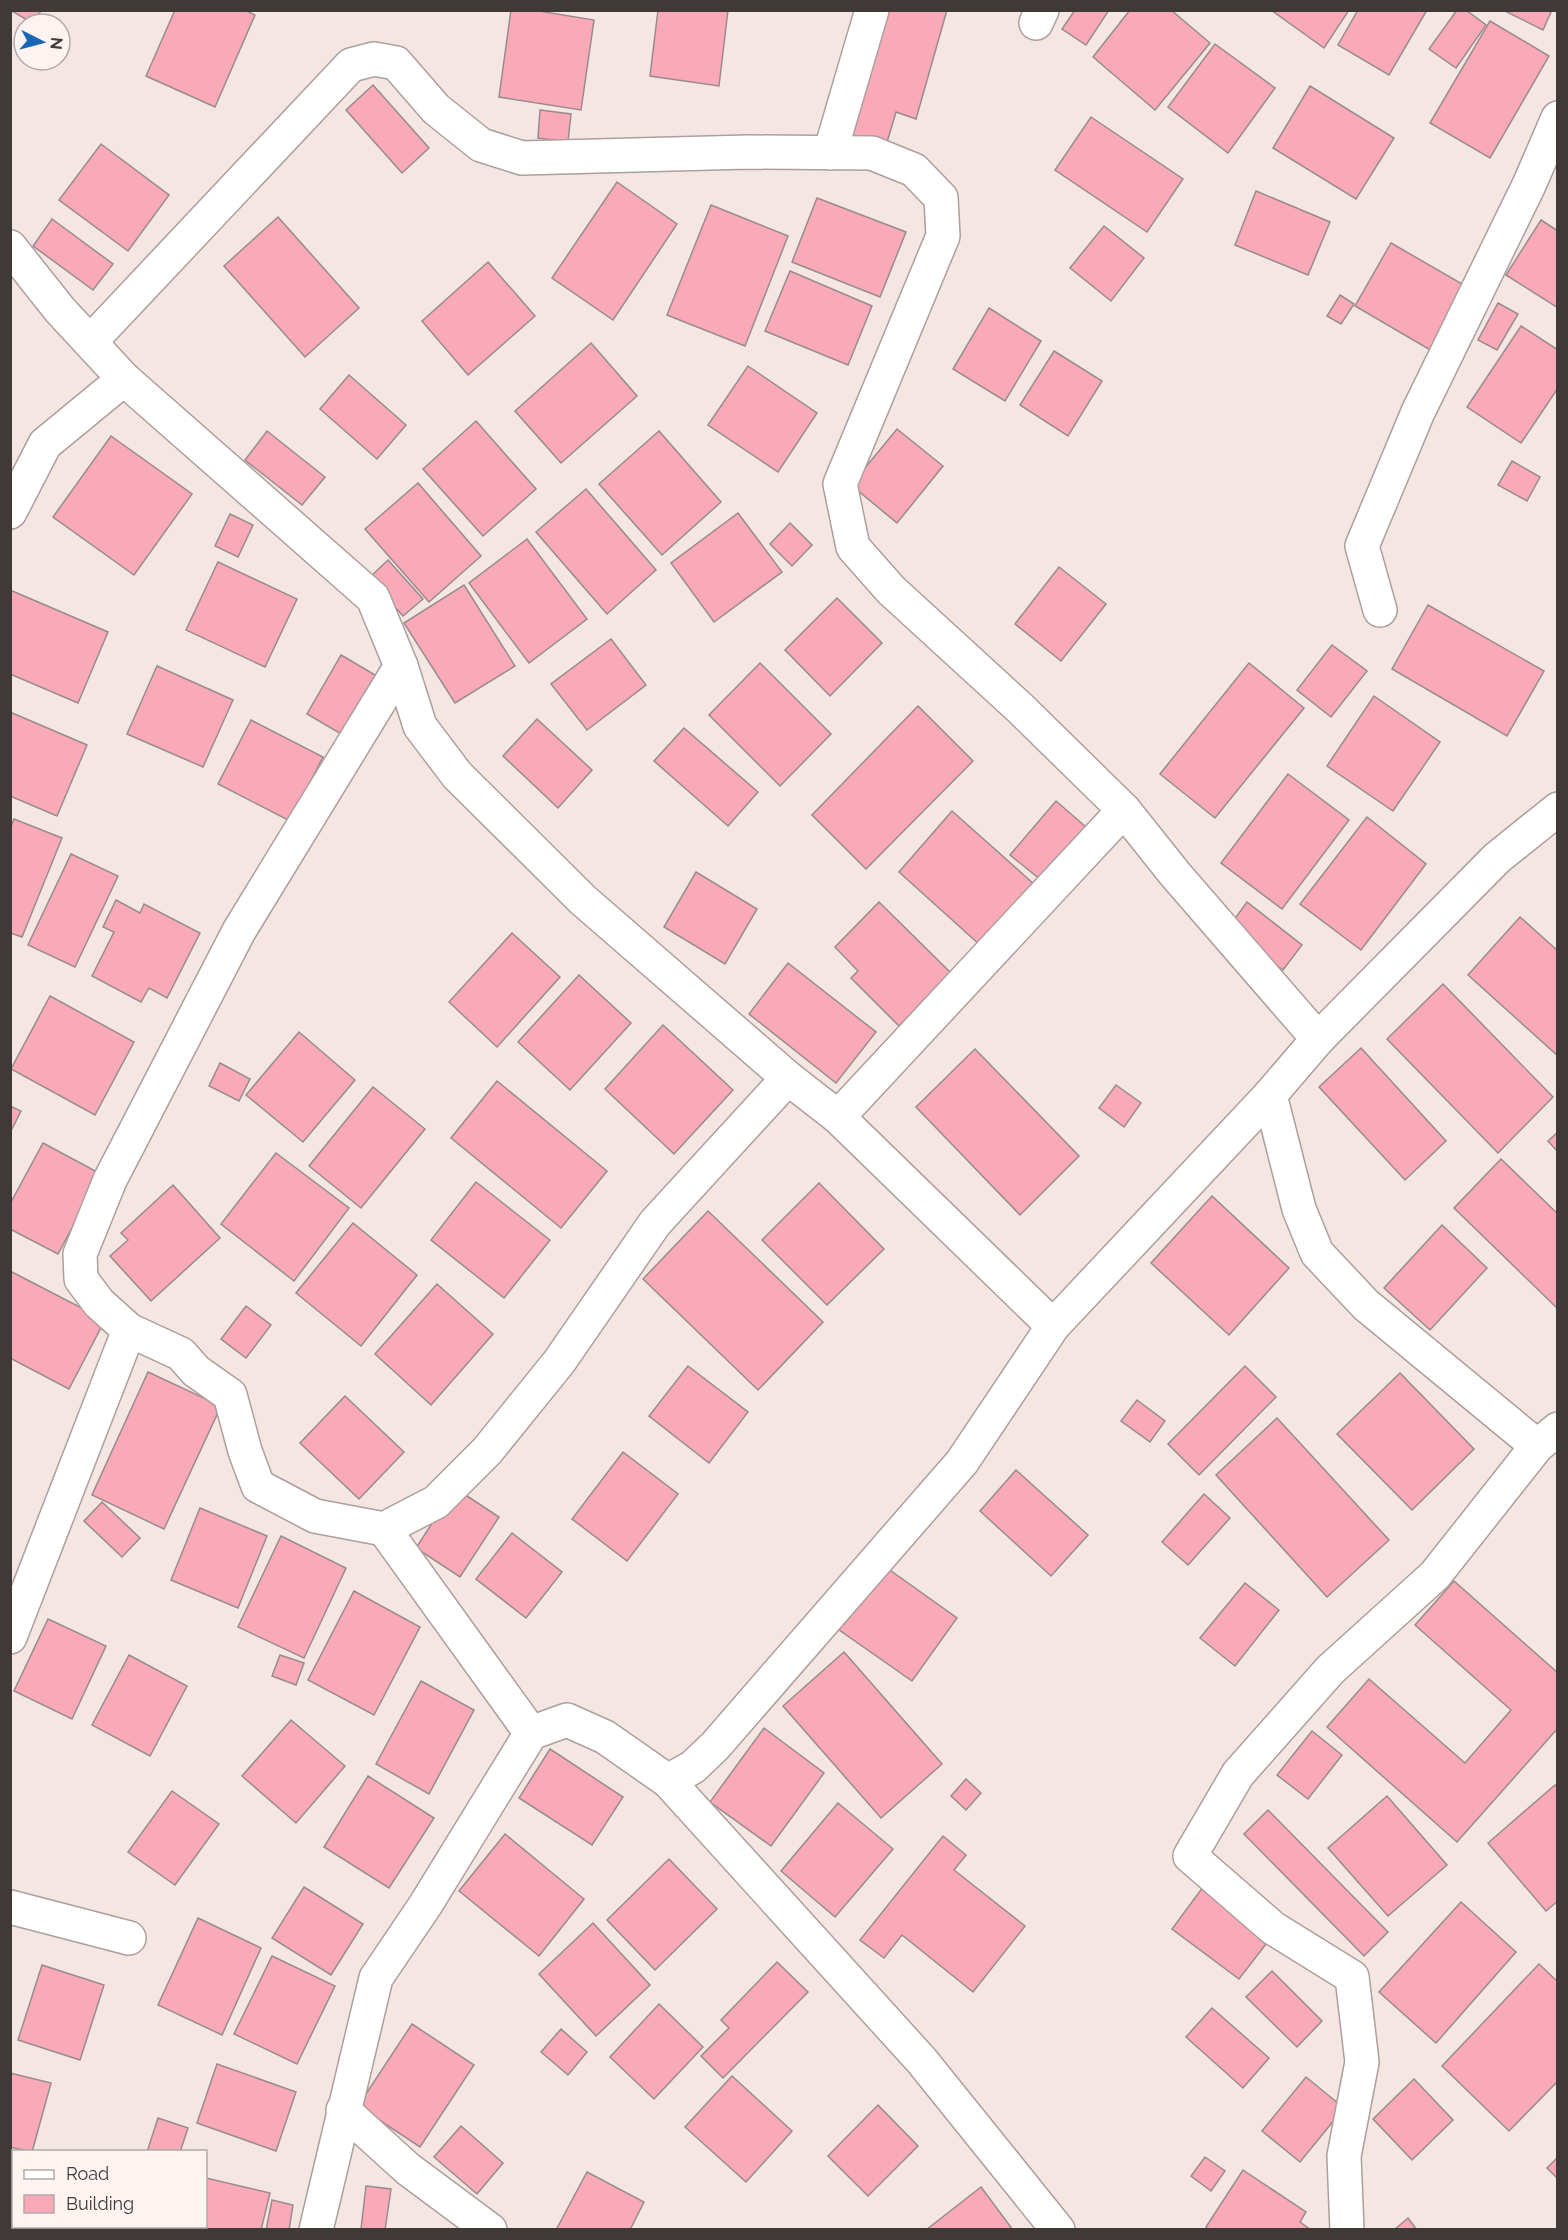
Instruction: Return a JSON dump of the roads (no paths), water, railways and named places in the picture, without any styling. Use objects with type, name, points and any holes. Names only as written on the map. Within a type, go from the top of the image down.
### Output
[{"type":"street","points":[[830,153],[872,10]]},
{"type":"street","points":[[91,341],[351,65],[374,59],[396,63],[436,109],[481,145],[522,158],[747,152],[872,153],[914,170],[941,198],[943,236],[840,484],[853,547],[891,590],[1020,708],[1124,810],[1175,874],[1318,1039]]},
{"type":"street","points":[[1380,610],[1362,546],[1418,412],[1529,185],[1557,118]]},
{"type":"street","points":[[10,247],[60,310],[124,379],[373,598],[401,666],[420,726],[458,775],[583,900],[788,1078],[838,1117],[1053,1326]]},
{"type":"street","points":[[10,512],[45,444],[124,379]]},
{"type":"street","points":[[401,666],[239,931],[110,1180],[80,1254],[81,1279],[99,1303],[129,1330],[181,1354],[196,1371],[230,1395],[245,1451],[258,1486],[315,1516],[384,1529],[436,1502],[487,1451],[559,1362],[655,1223],[788,1078]]},
{"type":"street","points":[[668,1780],[693,1767],[715,1746],[962,1462],[1053,1326],[1270,1095],[1318,1039],[1497,858],[1557,809]]},
{"type":"street","points":[[838,1117],[1124,810]]},
{"type":"street","points":[[1270,1095],[1299,1209],[1317,1253],[1366,1305],[1547,1437],[1435,1575],[1330,1670],[1238,1774],[1190,1856],[1273,1928],[1352,1977],[1362,2062],[1344,2156],[1347,2229]]},
{"type":"street","points":[[10,1637],[129,1330]]},
{"type":"street","points":[[384,1529],[531,1733]]},
{"type":"street","points":[[316,2229],[376,1978],[426,1904],[531,1733],[567,1720],[605,1737],[668,1780],[922,2061],[1058,2229]]},
{"type":"street","points":[[10,1907],[129,1938]]},
{"type":"street","points":[[343,2110],[408,2169],[490,2229]]}]
